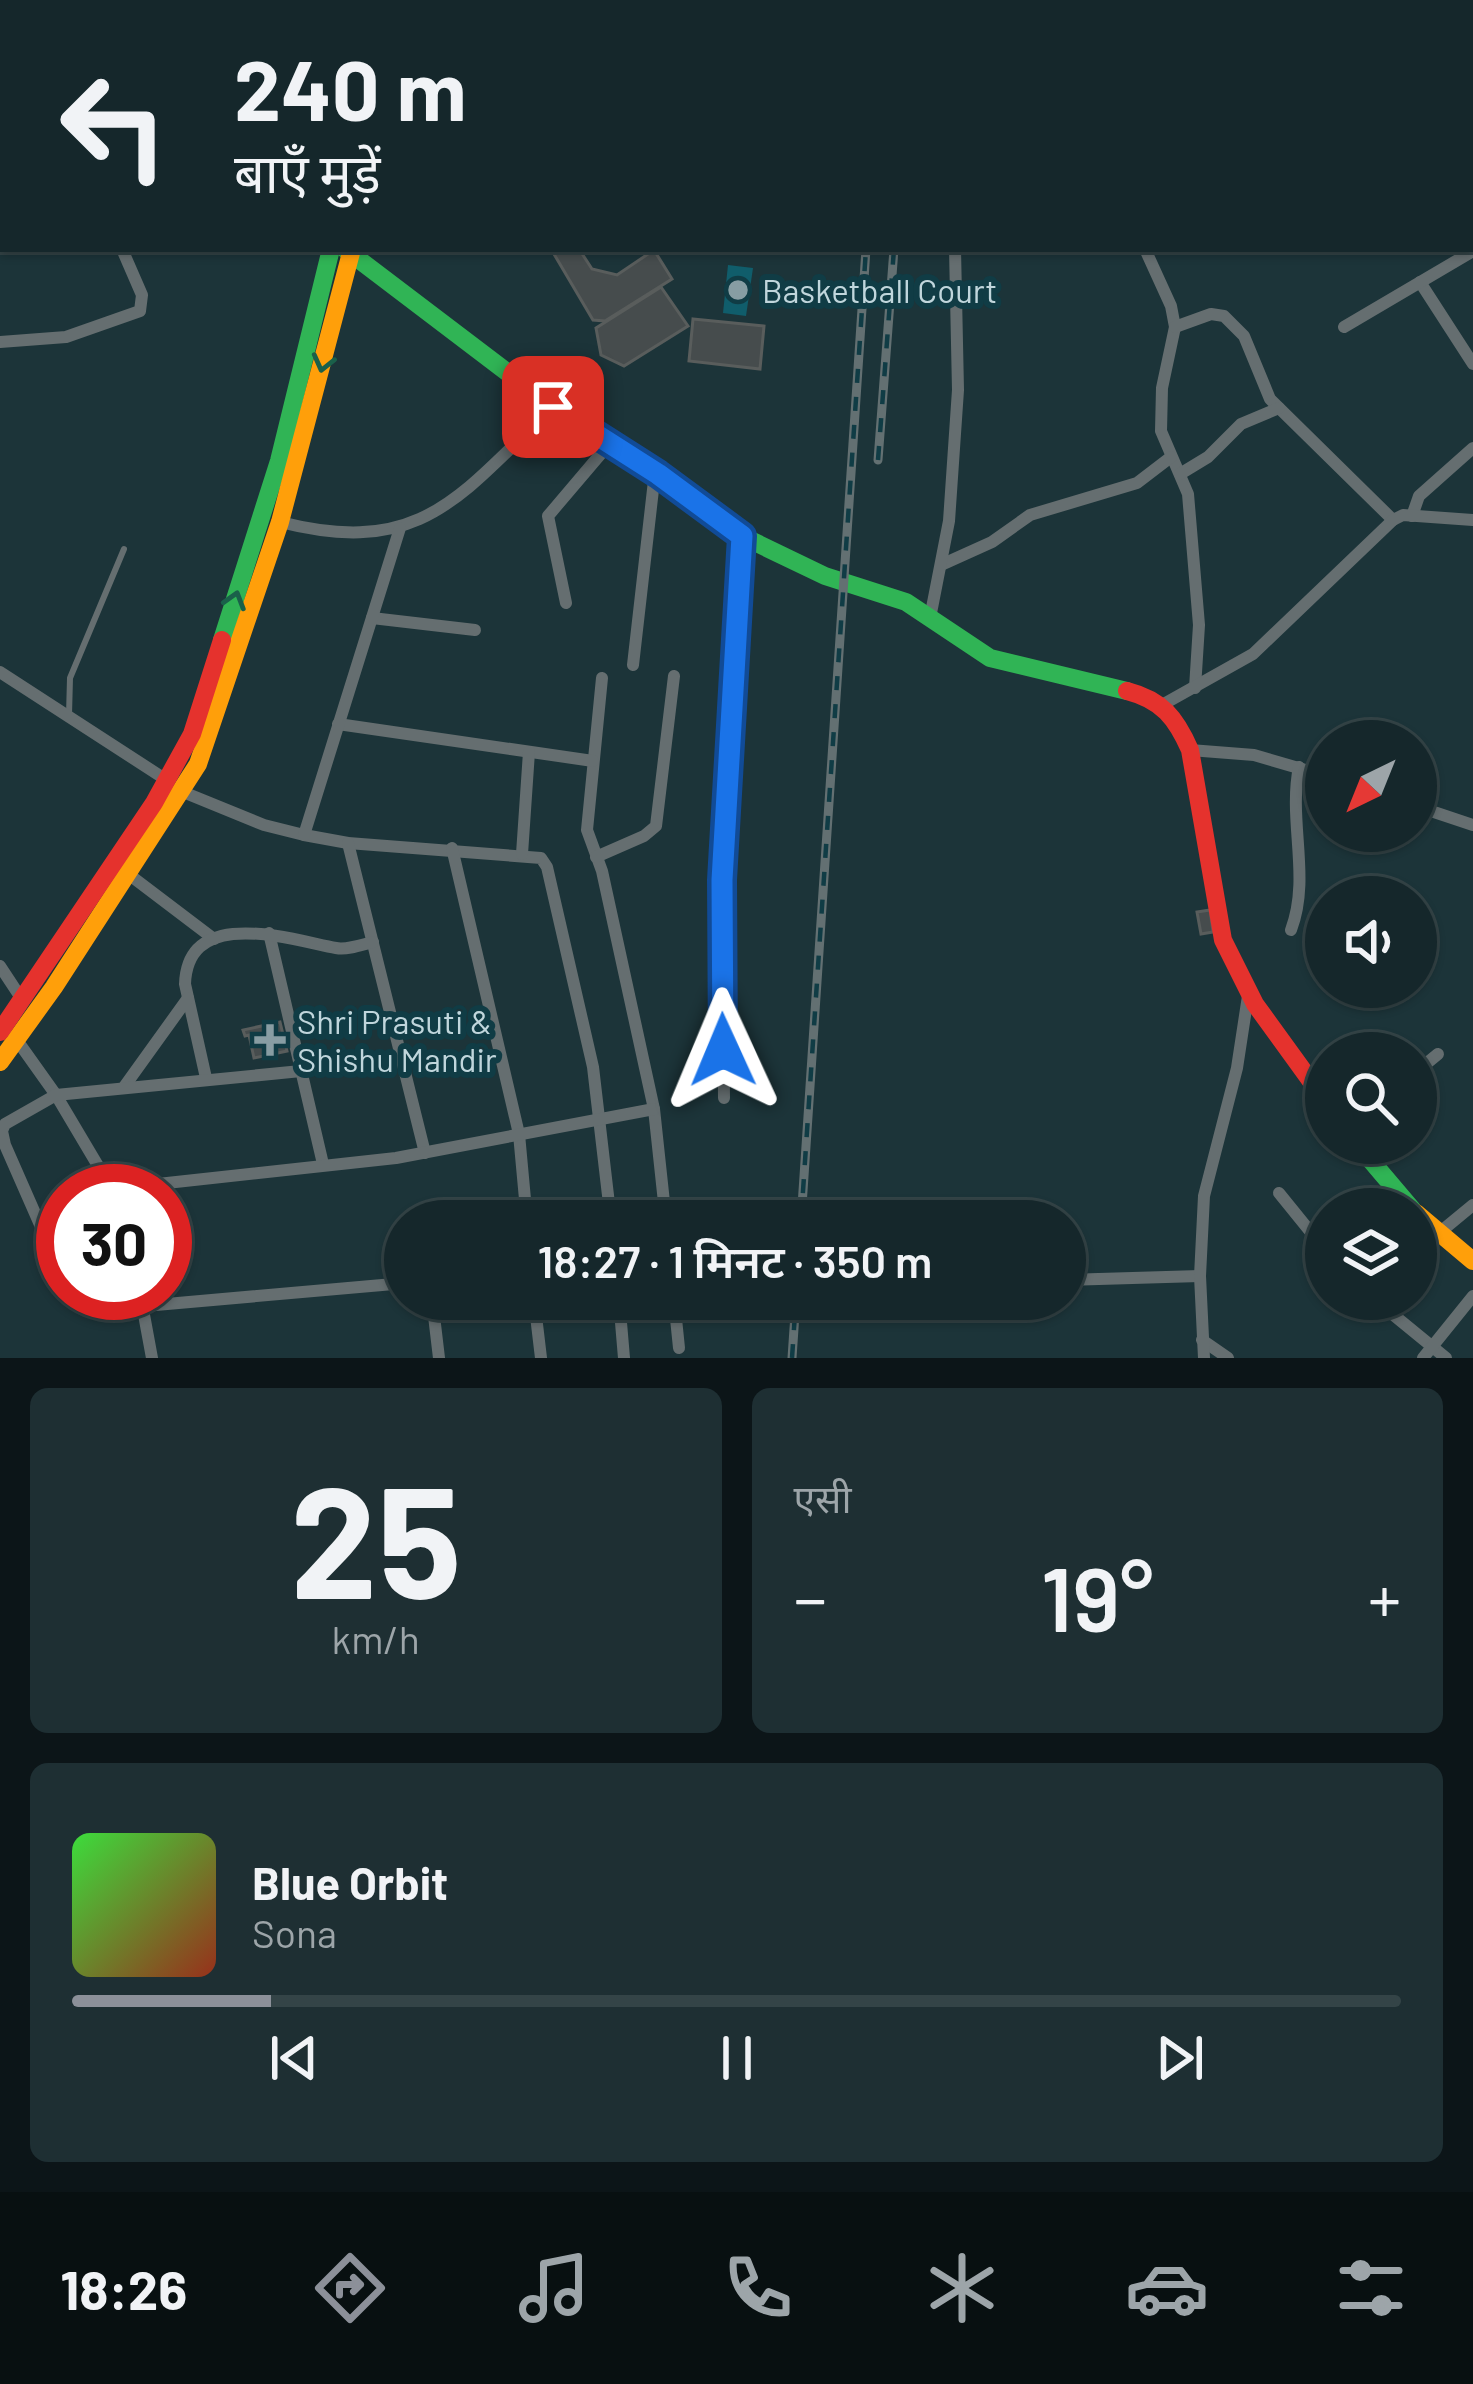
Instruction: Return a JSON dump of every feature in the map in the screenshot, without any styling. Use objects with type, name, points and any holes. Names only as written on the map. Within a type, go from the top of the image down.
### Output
[{"type":"main road","points":[[0,1062],[8,1032],[127,874],[176,787],[344,252]]},
{"type":"main road","points":[[28,1008],[208,740],[280,522],[345,252]]},
{"type":"main road","points":[[348,252],[553,407],[655,472],[742,536],[825,576],[906,602],[990,658],[1124,688],[1162,705],[1178,723],[1190,750],[1223,940],[1248,996],[1305,1073]]},
{"type":"main road","points":[[1374,1164],[1394,1188]]},
{"type":"main road","points":[[1438,1232],[1473,1261]]},
{"type":"street","points":[[0,342],[66,337],[140,311],[142,295],[123,252]]},
{"type":"street","points":[[930,618],[941,565],[958,390],[955,252]]},
{"type":"street","points":[[1146,252],[1171,306],[1175,327],[1160,414],[1161,431],[1188,494],[1199,625],[1196,688]]},
{"type":"street","points":[[1345,327],[1470,252]]},
{"type":"street","points":[[1420,283],[1473,364]]},
{"type":"street","points":[[1175,327],[1211,314],[1232,322],[1252,350],[1264,389],[1279,408],[1393,520]]},
{"type":"street","points":[[280,522],[340,534],[400,528],[472,487],[553,407]]},
{"type":"street","points":[[1180,474],[1208,457],[1241,424],[1279,408]]},
{"type":"street","points":[[566,603],[548,516],[610,443]]},
{"type":"street","points":[[1412,516],[1419,496],[1473,448]]},
{"type":"street","points":[[941,565],[992,542],[1030,515],[1137,483],[1171,458]]},
{"type":"street","points":[[633,665],[655,472]]},
{"type":"street","points":[[1162,705],[1253,653],[1393,520],[1412,516],[1473,520]]},
{"type":"street","points":[[304,835],[400,528]]},
{"type":"street","points":[[724,1098],[722,880],[742,536]]},
{"type":"street","points":[[372,618],[476,630]]},
{"type":"street","points":[[0,672],[176,787],[264,825],[348,843],[537,855],[547,867],[602,1118],[609,1200]]},
{"type":"street","points":[[596,857],[656,826],[674,676]]},
{"type":"street","points":[[602,678],[586,819],[654,1109],[664,1200]]},
{"type":"street","points":[[338,724],[592,761]]},
{"type":"street","points":[[1190,750],[1254,755],[1305,769]]},
{"type":"street","points":[[522,854],[530,752]]},
{"type":"street","points":[[1291,930],[1301,892],[1293,802],[1299,767]]},
{"type":"street","points":[[1437,813],[1473,825]]},
{"type":"street","points":[[348,843],[425,1153]]},
{"type":"street","points":[[452,848],[519,1135],[525,1200]]},
{"type":"street","points":[[127,874],[214,939]]},
{"type":"street","points":[[206,1078],[188,998],[187,969],[214,939],[269,933],[343,949],[373,942]]},
{"type":"street","points":[[269,933],[323,1164]]},
{"type":"street","points":[[0,966],[28,1008]]},
{"type":"street","points":[[1204,1358],[1200,1276],[1204,1196],[1237,1068],[1248,996]]},
{"type":"street","points":[[124,1088],[188,998]]},
{"type":"street","points":[[8,1032],[56,1095],[97,1164]]},
{"type":"street","points":[[36,1212],[2,1131],[14,1117],[56,1095],[301,1071]]},
{"type":"street","points":[[192,1180],[425,1153],[654,1109]]},
{"type":"street","points":[[1279,1193],[1305,1225]]},
{"type":"street","points":[[1438,1232],[1473,1205]]},
{"type":"street","points":[[1086,1279],[1200,1276]]},
{"type":"street","points":[[192,1296],[384,1284]]},
{"type":"street","points":[[1428,1352],[1473,1296]]},
{"type":"street","points":[[145,1320],[152,1358]]},
{"type":"street","points":[[434,1320],[439,1358]]},
{"type":"street","points":[[536,1320],[541,1358]]},
{"type":"street","points":[[621,1320],[624,1358]]},
{"type":"street","points":[[676,1320],[679,1348]]},
{"type":"street","points":[[1395,1320],[1428,1352],[1446,1358]]},
{"type":"street","points":[[1202,1340],[1228,1358]]},
{"type":"lane","points":[[69,718],[70,678],[124,549]]},
{"type":"shaded area","name":"Basketball Court","points":[[728,265],[753,268],[746,316],[723,313]]},
{"type":"building","points":[[553,252],[581,252],[592,269],[617,275],[655,252],[672,279],[605,321],[593,320]]},
{"type":"building","points":[[661,287],[688,326],[624,366],[601,355],[596,328]]},
{"type":"building","points":[[693,319],[764,326],[760,369],[689,361]]},
{"type":"building","points":[[1210,910],[1213,932],[1201,934],[1197,912]]},
{"type":"building","points":[[280,1022],[287,1051],[254,1058],[249,1035],[243,1030]]},
{"type":"railway","points":[[802,1200],[866,252]]},
{"type":"railway","points":[[878,460],[894,252]]},
{"type":"railway","points":[[792,1358],[795,1320]]},
{"type":"traffic: fast","points":[[222,640],[279,461],[330,252]]},
{"type":"traffic: fast","points":[[349,252],[553,407],[658,474],[742,536],[825,576],[906,602],[990,658],[1127,691]]},
{"type":"traffic: fast","points":[[1374,1164],[1394,1188]]},
{"type":"traffic: slow","points":[[0,1062],[198,764],[280,522],[351,252]]},
{"type":"traffic: slow","points":[[1437,1231],[1473,1261]]},
{"type":"traffic: jam","points":[[0,1032],[154,803],[192,734],[222,640]]},
{"type":"traffic: jam","points":[[1127,691],[1159,705],[1185,739],[1223,940],[1255,1004],[1305,1073]]},
{"type":"place","name":"Basketball Court","points":[[738,290]]},
{"type":"place","name":"Shri Prasuti & Shishu Mandir","points":[[270,1040]]},
{"type":"route","points":[[553,407],[658,474],[742,536],[722,880],[723,1050]]}]
